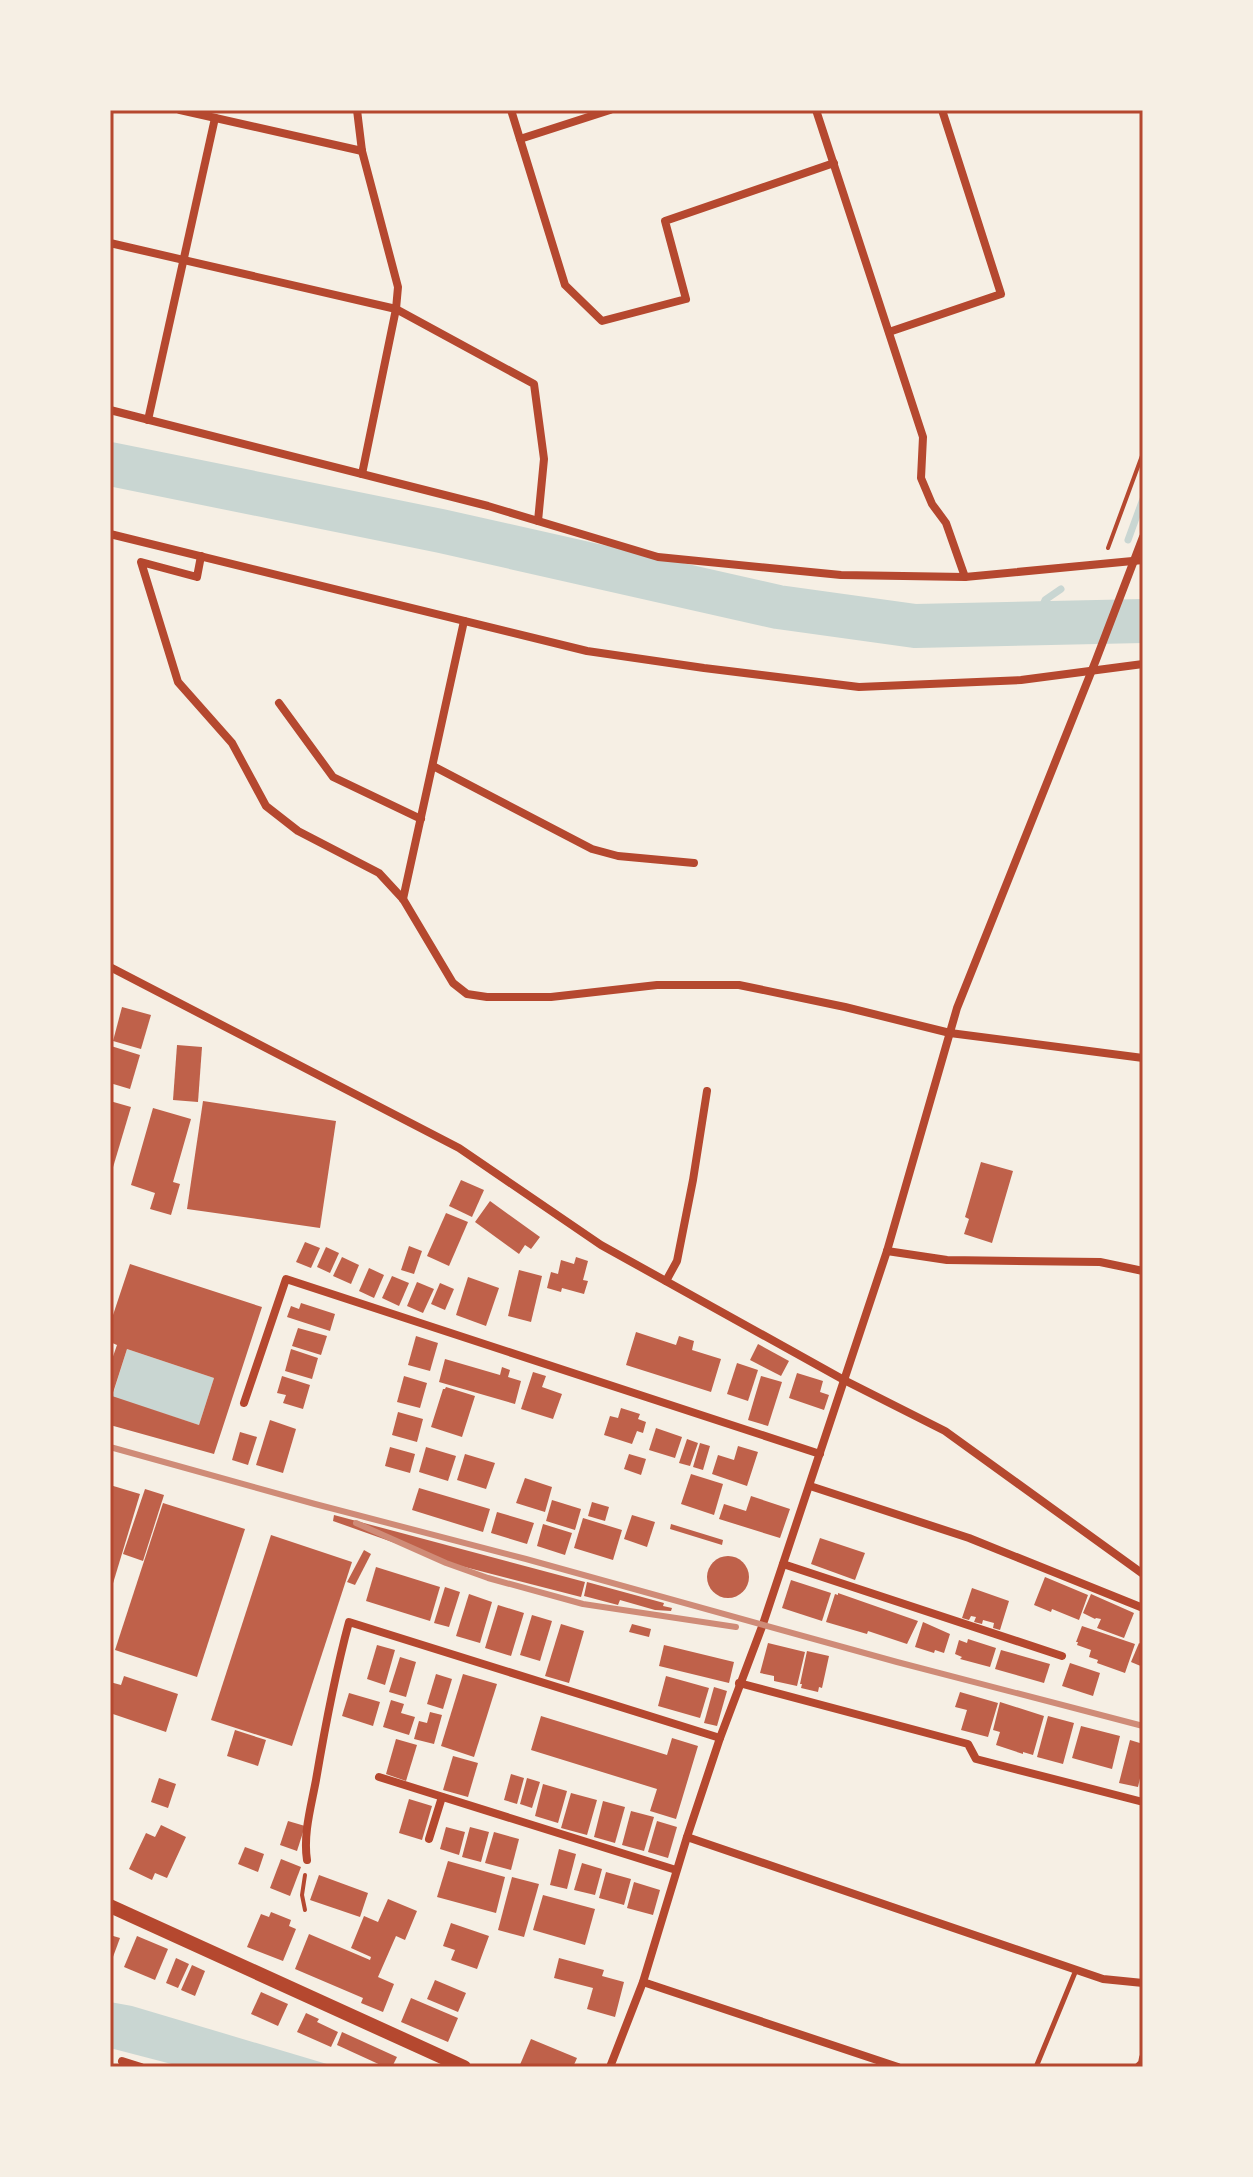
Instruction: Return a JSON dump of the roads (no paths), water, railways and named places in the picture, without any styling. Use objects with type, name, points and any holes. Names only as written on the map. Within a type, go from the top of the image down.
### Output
[{"type":"main road","points":[[110,1906],[464,2067]]},
{"type":"street","points":[[180,110],[362,151]]},
{"type":"street","points":[[357,110],[362,151],[398,287],[362,474]]},
{"type":"street","points":[[511,110],[565,285],[602,321],[686,299],[665,221],[834,163]]},
{"type":"street","points":[[520,139],[610,110]]},
{"type":"street","points":[[816,110],[923,437],[921,478],[932,504],[946,523],[965,577]]},
{"type":"street","points":[[889,332],[1001,294],[942,110]]},
{"type":"street","points":[[148,420],[215,118]]},
{"type":"street","points":[[110,243],[396,309],[534,384],[544,459],[538,521]]},
{"type":"street","points":[[110,410],[488,506],[658,557],[841,575],[965,577],[1138,561]]},
{"type":"street","points":[[110,534],[587,651],[704,668],[859,687],[1021,680],[1143,664]]},
{"type":"street","points":[[610,2067],[643,1982],[720,1738],[810,1486],[887,1251],[957,1008],[1127,578],[1138,561],[1143,537]]},
{"type":"street","points":[[201,556],[197,577],[141,562],[178,682],[232,743],[266,806],[298,831],[379,873],[403,899],[453,983],[467,994],[551,997],[657,985],[739,985],[950,1033],[1143,1058]]},
{"type":"street","points":[[403,899],[464,621]]},
{"type":"street","points":[[279,703],[333,777],[421,819]]},
{"type":"street","points":[[433,766],[592,849],[618,856],[694,863]]},
{"type":"street","points":[[110,967],[459,1148],[601,1245],[844,1380],[945,1431],[1143,1574]]},
{"type":"street","points":[[666,1281],[677,1261],[707,1091]]},
{"type":"street","points":[[887,1251],[947,1260],[1100,1262],[1143,1271]]},
{"type":"street","points":[[244,1403],[286,1279],[820,1454]]},
{"type":"street","points":[[810,1486],[969,1538],[1143,1608]]},
{"type":"street","points":[[783,1564],[1062,1656]]},
{"type":"street","points":[[307,1860],[305,1844],[318,1768],[349,1622],[720,1738]]},
{"type":"street","points":[[739,1683],[968,1744],[976,1759],[1143,1802]]},
{"type":"street","points":[[379,1777],[676,1870]]},
{"type":"street","points":[[429,1839],[442,1797]]},
{"type":"street","points":[[687,1837],[1103,1979],[1143,1983]]},
{"type":"street","points":[[643,1982],[898,2067]]},
{"type":"street","points":[[1138,2067],[1143,2058]]},
{"type":"street","points":[[122,2061],[141,2067]]},
{"type":"lane","points":[[1036,2067],[1076,1970]]},
{"type":"waterway","points":[[110,464],[441,531],[778,607],[915,626],[1143,621]]},
{"type":"waterway","points":[[1128,540],[1143,499]]},
{"type":"waterway","points":[[1035,624],[1045,600],[1061,589]]},
{"type":"railway","points":[[110,1447],[1143,1726]]},
{"type":"railway","points":[[356,1523],[488,1578],[583,1604],[736,1627]]}]
